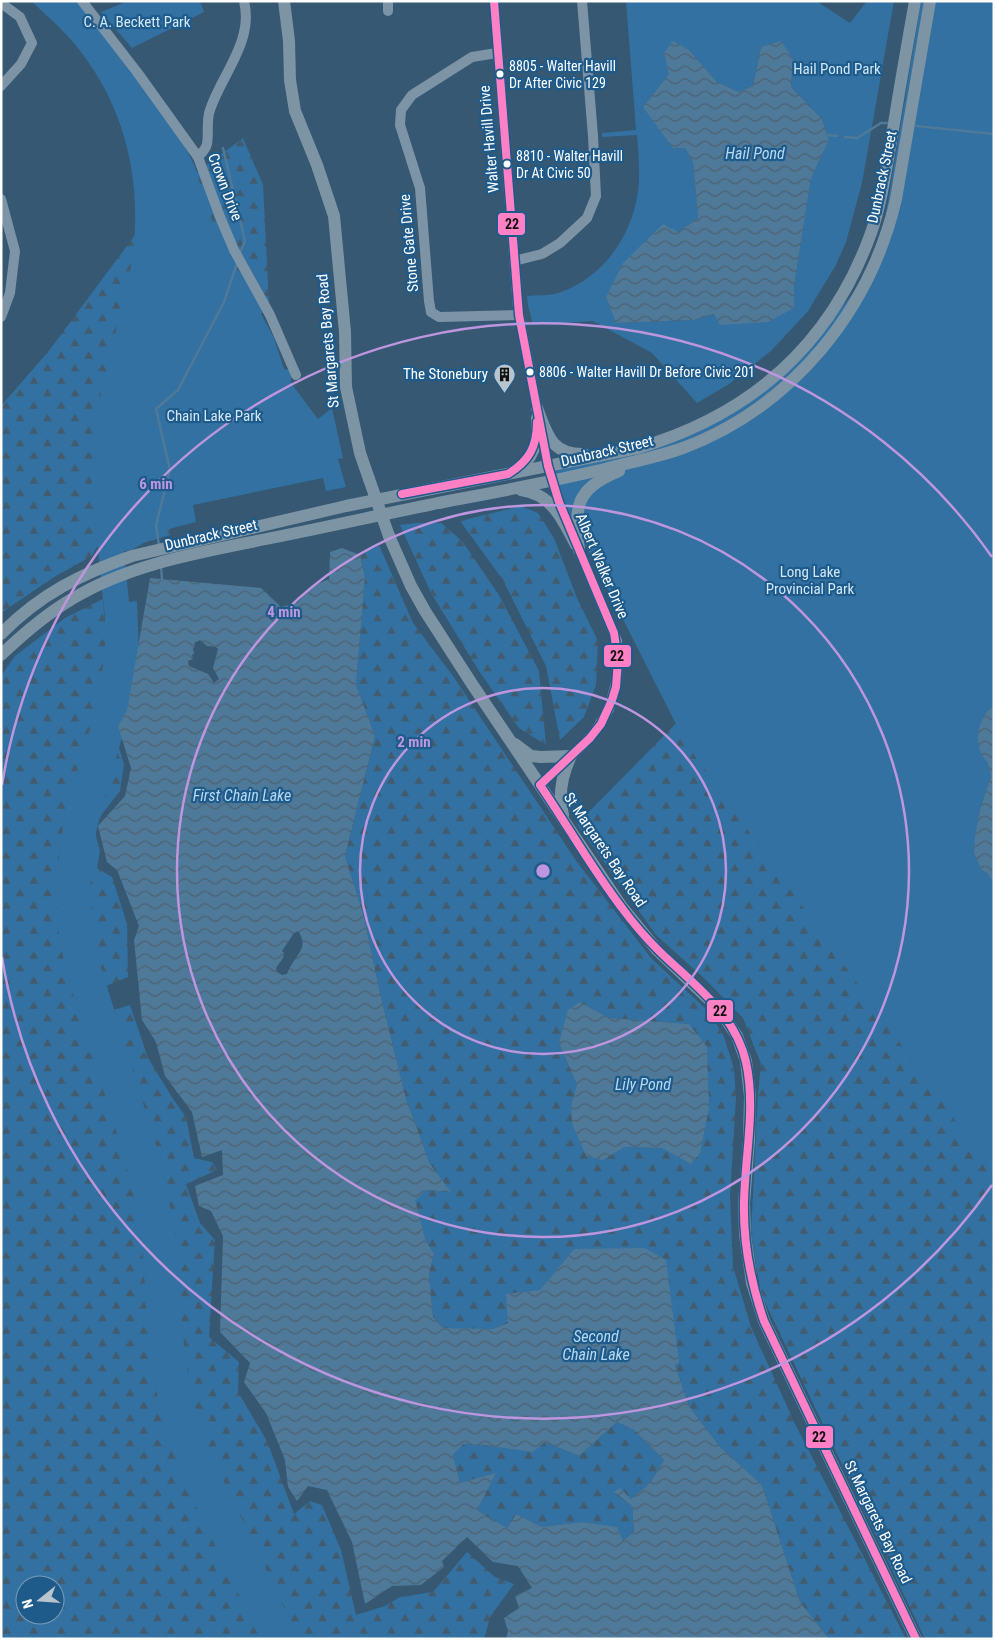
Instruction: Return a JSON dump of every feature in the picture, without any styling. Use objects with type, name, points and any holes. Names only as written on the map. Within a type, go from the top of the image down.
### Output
[{"type":"main road","name":"St Margarets Bay Road","points":[[284,1],[289,41],[290,80],[295,111],[312,151],[334,216],[345,332],[346,387],[360,454],[389,536],[411,586],[425,610],[510,742],[622,907],[657,950],[719,1008],[740,1042],[747,1068],[750,1096],[744,1203],[745,1236],[749,1267],[757,1299],[767,1327],[916,1639]]},
{"type":"main road","name":"Dunbrack Street","points":[[1,634],[41,599],[66,584],[109,564],[132,556],[365,502],[638,448],[681,434],[739,404],[775,377],[806,346],[833,311],[855,272],[871,232],[882,189],[915,1]]},
{"type":"main road","name":"Dunbrack Street","points":[[1,655],[28,630],[71,599],[136,570],[409,508],[514,489],[639,461],[697,442],[723,430],[760,407],[814,359],[832,337],[852,308],[878,259],[893,214],[930,1]]},
{"type":"main road","points":[[537,408],[553,444],[560,450],[566,453],[577,454],[604,454]]},
{"type":"main road","points":[[506,475],[519,469],[533,452],[538,436],[537,408]]},
{"type":"main road","points":[[579,550],[576,515],[582,495],[608,475],[639,461]]},
{"type":"main road","points":[[514,489],[534,492],[545,498],[559,513],[579,550]]},
{"type":"main road","points":[[510,742],[524,748],[532,756],[571,756],[561,787],[562,809],[567,824]]},
{"type":"street","name":"Crown Drive","points":[[82,1],[137,72],[198,157],[234,250],[270,315],[296,375]]},
{"type":"street","points":[[198,157],[206,146],[206,128],[210,110],[240,45],[246,25],[244,1]]},
{"type":"street","name":"Walter Havill Drive","points":[[494,1],[519,315],[552,480]]},
{"type":"street","points":[[514,261],[542,254],[560,243],[587,218],[596,196],[582,1]]},
{"type":"street","points":[[1,3],[20,17],[32,43],[22,64],[1,86]]},
{"type":"street","name":"Stone Gate Drive","points":[[497,53],[472,57],[412,95],[401,110],[400,125],[420,188],[428,301],[431,312],[439,317],[519,315]]},
{"type":"street","points":[[1,199],[16,251],[10,293],[1,317]]},
{"type":"street","name":"Albert Walker Drive","points":[[540,785],[589,740],[603,720],[613,697],[618,667],[618,648],[614,634],[559,502],[552,480]]},
{"type":"green space","name":"Chain Lake Park","points":[[31,1],[77,1],[163,105],[195,166],[206,205],[215,228],[274,338],[284,369],[292,370],[291,383],[318,419],[332,408],[343,458],[338,459],[346,487],[326,491],[323,478],[193,505],[196,522],[165,530],[132,550],[124,551],[129,602],[137,601],[139,656],[124,731],[100,813],[94,843],[90,890],[94,936],[101,967],[163,1168],[175,1236],[185,1359],[195,1407],[211,1454],[299,1639],[260,1639],[182,1477],[162,1419],[150,1358],[142,1247],[134,1198],[122,1149],[64,963],[58,927],[58,867],[66,808],[97,706],[105,653],[105,618],[92,492],[92,467],[95,424],[99,401],[131,267],[135,206],[133,176],[127,147],[118,119],[106,92],[91,66],[72,41]]},
{"type":"green space","name":"C. A. Beckett Park","points":[[128,1],[200,1],[204,12],[132,48],[101,12]]},
{"type":"green space","name":"Hail Pond Park","points":[[626,1],[816,1],[850,23],[867,1],[894,1],[862,183],[846,242],[836,265],[808,311],[771,351],[729,384],[697,403],[652,353],[593,321],[533,325],[528,305],[527,296],[549,295],[579,284],[595,273],[620,243],[635,208],[638,189],[637,135],[602,137],[602,133],[636,130]],"holes":[[[761,47],[793,59],[791,87],[822,119],[829,140],[811,177],[794,287],[794,307],[715,314],[694,320],[616,323],[606,297],[678,232],[698,218],[693,162],[685,148],[643,107],[689,50],[717,82],[739,92],[753,86]]]},
{"type":"green space","name":"Long Lake Provincial Park","points":[[921,1],[994,1],[994,706],[988,710],[980,724],[979,748],[987,760],[991,776],[980,809],[974,853],[981,869],[988,874],[994,883],[994,1175],[685,742],[548,471],[719,418],[824,330],[853,293],[869,264],[885,220]]},
{"type":"green space","name":"Chain Lake Park","points":[[243,138],[263,185],[269,302],[258,319],[187,504],[172,517],[170,535],[123,549],[192,176]]},
{"type":"green space","points":[[144,230],[104,534],[92,556],[54,577],[1,613],[1,406],[48,352],[135,235]]},
{"type":"green space","points":[[521,506],[538,513],[554,538],[577,598],[598,641],[596,685],[584,717],[560,740],[546,666],[503,580],[460,521]]},
{"type":"green space","points":[[441,523],[462,541],[499,595],[539,671],[546,745],[519,728],[479,671],[431,593],[400,525]]},
{"type":"green space","points":[[379,545],[413,623],[453,676],[577,862],[651,958],[707,1010],[723,1034],[734,1068],[736,1098],[730,1196],[733,1266],[751,1327],[795,1424],[906,1639],[829,1639],[800,1602],[762,1485],[720,1447],[689,1406],[675,1365],[574,1249],[525,1307],[502,1325],[488,1330],[443,1328],[433,1317],[429,1275],[434,1253],[426,1242],[414,1200],[427,1190],[450,1192],[430,1164],[406,1099],[364,917],[345,856],[375,736],[356,685],[365,577],[360,555]],"holes":[[[580,1002],[609,1018],[689,1024],[691,1163],[662,1148],[625,1147],[603,1160],[571,1105],[577,1085],[559,1043]]]},
{"type":"green space","points":[[840,557],[994,668],[994,706],[992,707],[974,853],[994,883],[994,1639],[925,1639],[761,1294],[751,1233],[761,1064],[743,1018],[705,979],[656,935],[577,824]]},
{"type":"green space","points":[[103,599],[109,680],[70,829],[143,1223],[156,1320],[261,1639],[1,1639],[1,676],[15,656],[65,618]]},
{"type":"green space","points":[[114,732],[124,764],[120,791],[102,814],[95,832],[100,851],[97,868],[112,877],[127,924],[128,977],[101,988],[81,895]]},
{"type":"green space","points":[[130,1005],[148,1058],[186,1117],[194,1158],[212,1162],[217,1170],[186,1184],[200,1223],[215,1240],[209,1337],[239,1362],[238,1392],[267,1441],[294,1514],[310,1501],[322,1505],[341,1550],[356,1615],[385,1606],[400,1597],[433,1592],[467,1552],[495,1577],[514,1584],[490,1617],[484,1639],[287,1639],[205,1465],[106,1012]]},
{"type":"green space","points":[[617,1422],[634,1430],[664,1460],[650,1483],[631,1499],[614,1493],[632,1506],[634,1532],[623,1541],[581,1522],[542,1527],[516,1514],[507,1528],[477,1510],[495,1474],[460,1483],[453,1455],[462,1444],[484,1445],[545,1442],[579,1456]]},
{"type":"water","name":"Hail Pond","points":[[673,41],[689,50],[717,82],[739,92],[753,86],[761,47],[781,41],[793,59],[791,87],[822,119],[829,140],[811,178],[794,287],[794,308],[768,322],[720,325],[714,314],[694,320],[616,323],[606,297],[623,263],[663,224],[678,232],[698,218],[693,162],[685,148],[673,148],[643,107],[669,74],[664,53]]},
{"type":"water","name":"First Chain Lake","points":[[342,548],[360,555],[365,577],[356,685],[375,736],[345,856],[364,917],[406,1099],[430,1164],[451,1192],[427,1190],[415,1200],[426,1242],[434,1253],[429,1275],[433,1317],[443,1328],[493,1329],[508,1323],[506,1294],[540,1290],[574,1249],[645,1248],[666,1260],[679,1362],[675,1365],[689,1406],[720,1447],[762,1485],[800,1602],[829,1639],[506,1639],[508,1631],[504,1618],[519,1608],[515,1596],[532,1588],[518,1566],[493,1562],[467,1537],[442,1561],[444,1567],[421,1585],[392,1586],[365,1604],[352,1542],[327,1490],[308,1486],[297,1501],[288,1487],[285,1460],[266,1413],[244,1382],[250,1363],[220,1332],[223,1236],[211,1211],[199,1206],[195,1186],[223,1175],[222,1150],[202,1157],[192,1112],[165,1076],[156,1042],[142,1020],[134,940],[139,926],[117,870],[107,862],[98,826],[125,796],[131,768],[118,726],[127,711],[150,578],[261,588],[281,607],[297,603],[313,586],[329,579],[330,552]],"holes":[[[200,640],[207,646],[218,649],[213,668],[219,679],[214,683],[208,674],[189,666],[188,661],[193,659],[194,643]],[[298,931],[302,937],[302,948],[287,974],[282,975],[277,972],[276,968],[283,958],[284,953],[282,951],[294,933]],[[617,1422],[634,1430],[664,1460],[650,1483],[631,1499],[620,1488],[614,1492],[632,1506],[634,1532],[623,1541],[617,1527],[581,1522],[542,1527],[516,1514],[507,1528],[477,1510],[496,1473],[460,1483],[453,1455],[463,1444],[533,1452],[545,1442],[579,1456]]]},
{"type":"water","points":[[994,706],[994,883],[988,874],[981,869],[974,853],[980,809],[991,776],[987,761],[979,749],[980,724],[988,710]]},
{"type":"water","name":"Lily Pond","points":[[580,1002],[609,1018],[689,1024],[707,1047],[709,1108],[700,1153],[691,1164],[662,1148],[625,1147],[603,1160],[586,1156],[572,1123],[571,1105],[577,1085],[559,1043],[568,1010]]},
{"type":"waterway","points":[[845,137],[857,138],[881,123],[887,123]]},
{"type":"waterway","points":[[916,126],[994,134]]},
{"type":"waterway","points":[[827,135],[837,136]]},
{"type":"waterway","points":[[223,148],[245,241],[240,253]]},
{"type":"waterway","points":[[159,546],[156,525],[170,470],[156,409],[178,390],[224,302],[237,263]]},
{"type":"waterway","points":[[161,566],[162,580]]},
{"type":"transit line","name":"22","points":[[494,1],[519,315],[548,466],[559,502],[614,633],[618,660],[616,687],[601,724],[590,738],[540,785],[600,878],[626,914],[654,946],[699,988],[723,1014],[733,1029],[746,1062],[749,1079],[750,1114],[744,1217],[749,1263],[759,1307],[916,1639]]},
{"type":"transit line","name":"22","points":[[402,494],[508,474],[521,464],[530,453],[537,431],[537,422]]},
{"type":"place","name":"8805 - Walter Havill Dr After Civic 129","points":[[500,74]]},
{"type":"place","name":"8810 - Walter Havill Dr At Civic 50","points":[[507,164]]},
{"type":"place","name":"8806 - Walter Havill Dr Before Civic 201","points":[[530,372]]},
{"type":"place","name":"The Stonebury","points":[[504,393]]},
{"type":"water label","name":"Second Chain Lake","points":[[596,1345]]}]
